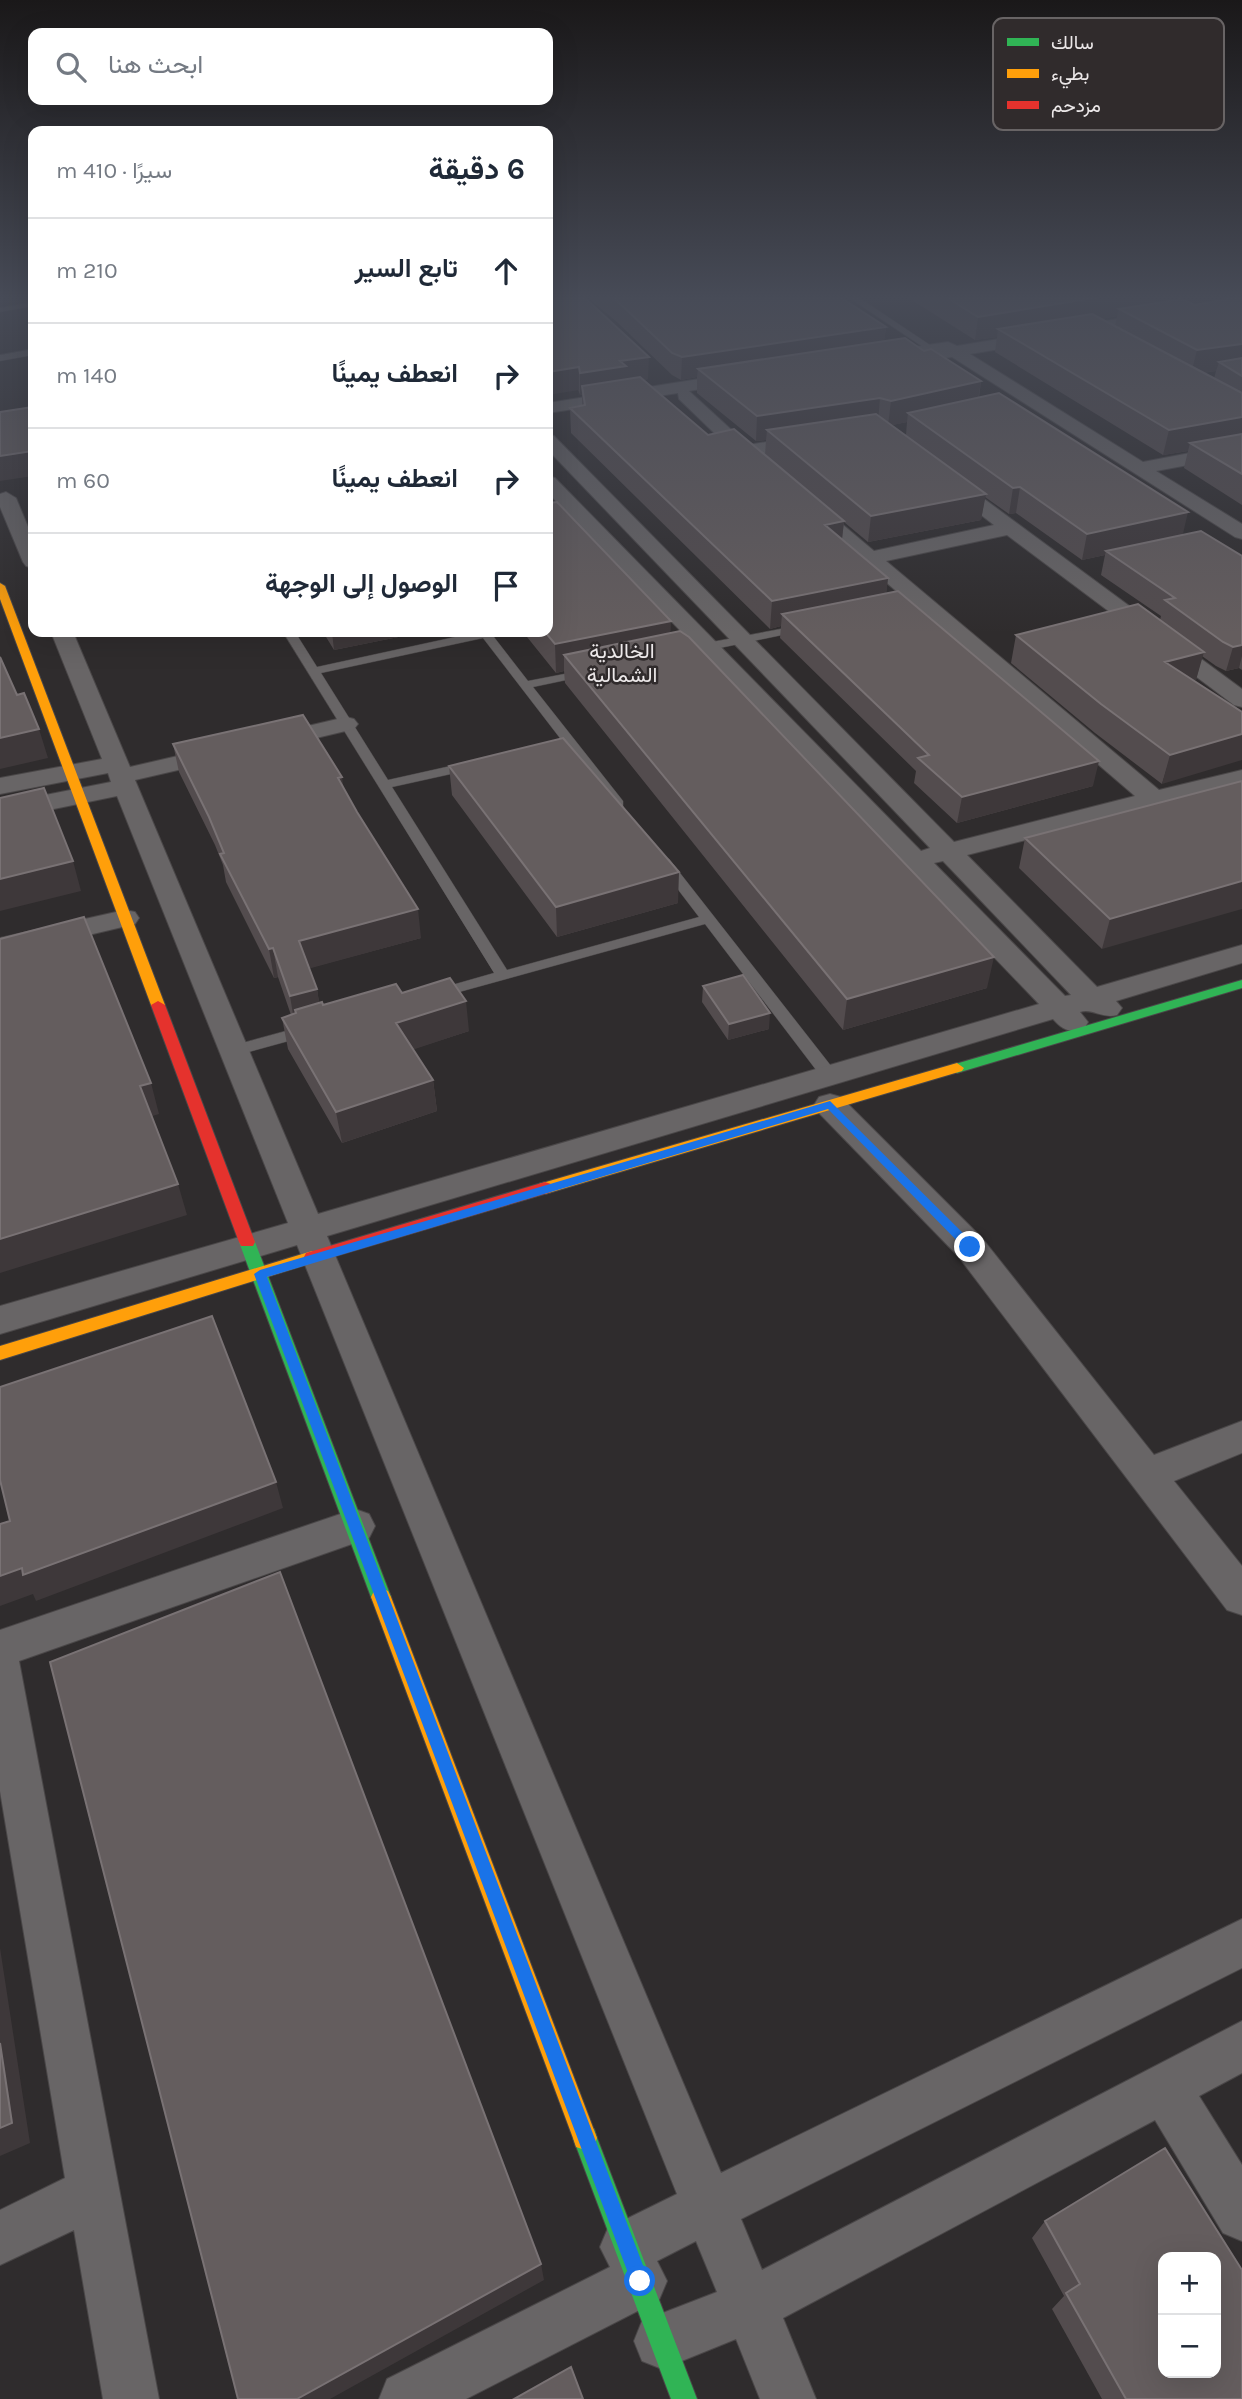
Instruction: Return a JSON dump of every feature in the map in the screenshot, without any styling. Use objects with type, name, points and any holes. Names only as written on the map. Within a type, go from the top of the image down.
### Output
[{"type":"street","points":[[553,417],[592,409]]},
{"type":"street","points":[[698,409],[765,469]]},
{"type":"street","points":[[1042,409],[1242,534]]},
{"type":"street","points":[[744,451],[824,438]]},
{"type":"street","points":[[553,444],[1091,998],[1124,1019]]},
{"type":"street","points":[[1140,468],[1242,449]]},
{"type":"street","points":[[927,466],[1242,699]]},
{"type":"street","points":[[553,491],[696,649],[916,860],[1082,1031]]},
{"type":"street","points":[[796,496],[870,558],[915,604],[983,654],[1154,799]]},
{"type":"street","points":[[12,502],[28,548]]},
{"type":"street","points":[[870,558],[1011,528]]},
{"type":"street","points":[[1213,540],[1242,534]]},
{"type":"street","points":[[1070,572],[1096,566]]},
{"type":"street","points":[[1,588],[684,2399]]},
{"type":"street","points":[[1105,625],[1132,618]]},
{"type":"street","points":[[64,637],[788,2399]]},
{"type":"street","points":[[983,654],[1010,648]]},
{"type":"street","points":[[0,786],[74,783],[121,776],[346,724]]},
{"type":"street","points":[[916,860],[1242,777]]},
{"type":"street","points":[[0,811],[74,783]]},
{"type":"street","points":[[0,947],[125,918]]},
{"type":"street","points":[[830,1090],[1060,1007],[1242,954]]},
{"type":"street","points":[[0,1353],[313,1242],[830,1090],[1082,1031],[1242,984]]},
{"type":"street","points":[[830,1090],[970,1247],[1242,1597]]},
{"type":"street","points":[[0,1320],[255,1261]]},
{"type":"street","points":[[1149,1474],[1242,1437]]},
{"type":"street","points":[[0,1649],[355,1526]]},
{"type":"street","points":[[0,1665],[131,2399]]},
{"type":"street","points":[[407,2399],[634,2264],[709,2206],[1242,1943]]},
{"type":"street","points":[[662,2341],[750,2306],[1242,2046]]},
{"type":"street","points":[[1164,2087],[1242,2214]]},
{"type":"street","points":[[0,2238],[94,2192]]},
{"type":"lane","points":[[696,649],[813,626]]},
{"type":"lane","points":[[292,637],[503,976]]},
{"type":"lane","points":[[314,671],[467,637]]},
{"type":"lane","points":[[488,637],[525,685],[564,744],[631,820]]},
{"type":"lane","points":[[525,685],[600,669]]},
{"type":"lane","points":[[384,785],[491,761]]},
{"type":"lane","points":[[656,853],[708,919],[830,1090]]},
{"type":"lane","points":[[422,999],[708,919]]},
{"type":"lane","points":[[234,1051],[328,1025]]},
{"type":"building","points":[[28,409],[28,452],[0,456],[0,412]]},
{"type":"building","points":[[571,409],[677,409],[708,435],[734,429],[844,521],[825,525],[888,578],[772,601]]},
{"type":"building","points":[[748,409],[805,409],[757,416]]},
{"type":"building","points":[[926,409],[1024,409],[1188,512],[1087,534],[1020,487],[1013,488],[908,413]]},
{"type":"building","points":[[1133,409],[1242,409],[1242,417],[1169,430]]},
{"type":"building","points":[[876,414],[986,494],[871,516],[767,430]]},
{"type":"building","points":[[1242,434],[1242,474],[1190,443]]},
{"type":"building","points":[[553,502],[557,502],[671,621],[555,644],[549,637],[553,637]]},
{"type":"building","points":[[1201,531],[1242,556],[1242,645],[1233,647],[1223,642],[1165,600],[1175,598],[1106,551]]},
{"type":"building","points":[[898,591],[1099,761],[962,797],[918,758],[929,755],[782,614]]},
{"type":"building","points":[[1138,604],[1204,652],[1165,662],[1242,712],[1242,734],[1170,755],[1101,704],[1016,635]]},
{"type":"building","points":[[680,631],[689,637],[994,957],[847,999],[564,655]]},
{"type":"building","points":[[0,657],[17,695],[24,693],[39,729],[0,738]]},
{"type":"building","points":[[303,715],[342,777],[338,778],[357,812],[418,909],[299,941],[317,989],[290,996],[273,948],[269,949],[220,854],[224,853],[209,817],[173,744]]},
{"type":"building","points":[[563,738],[679,872],[556,907],[449,766]]},
{"type":"building","points":[[1242,781],[1242,881],[1110,919],[1025,838]]},
{"type":"building","points":[[44,788],[73,861],[0,879],[0,798]]},
{"type":"building","points":[[84,917],[151,1083],[140,1086],[178,1184],[0,1239],[0,939]]},
{"type":"building","points":[[743,975],[770,1013],[729,1024],[703,986]]},
{"type":"building","points":[[450,978],[466,1001],[396,1023],[433,1080],[336,1112],[282,1018],[296,1013],[295,1010],[322,1002],[323,1005],[396,984],[402,993]]},
{"type":"building","points":[[212,1316],[276,1482],[23,1575],[22,1568],[0,1576],[0,1524],[10,1521],[0,1480],[0,1387]]},
{"type":"building","points":[[280,1572],[541,2264],[297,2399],[238,2399],[50,1662]]},
{"type":"building","points":[[0,2043],[12,2123],[0,2128]]},
{"type":"building","points":[[1165,2148],[1242,2270],[1242,2399],[1126,2399],[1066,2293],[1080,2284],[1045,2221]]},
{"type":"building","points":[[571,2367],[583,2399],[514,2399]]},
{"type":"traffic: fast","points":[[957,1068],[1242,984]]},
{"type":"traffic: fast","points":[[247,1242],[381,1597]]},
{"type":"traffic: fast","points":[[585,2138],[684,2399]]},
{"type":"traffic: slow","points":[[0,586],[158,1005]]},
{"type":"traffic: slow","points":[[545,1188],[957,1068]]},
{"type":"traffic: slow","points":[[0,1353],[312,1257]]},
{"type":"traffic: slow","points":[[381,1597],[585,2138]]},
{"type":"traffic: jam","points":[[158,1005],[247,1242]]},
{"type":"traffic: jam","points":[[312,1257],[545,1188]]},
{"type":"district","name":"الخالدية الشمالية","points":[[622,663]]},
{"type":"route","points":[[640,2281],[260,1274],[830,1105],[970,1247]]}]
